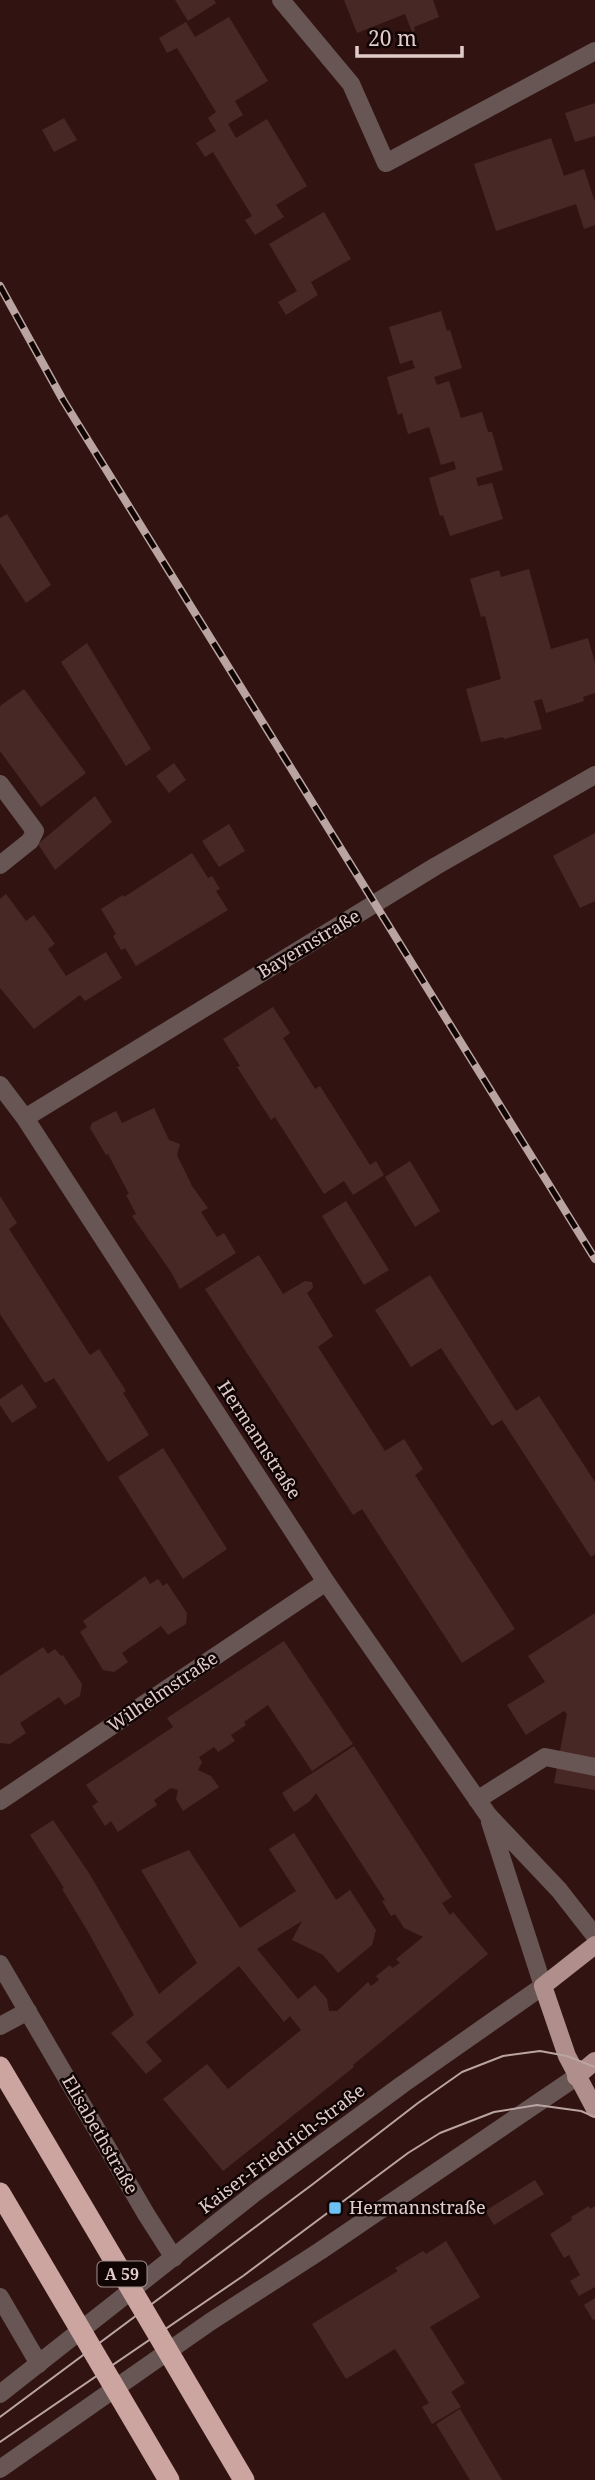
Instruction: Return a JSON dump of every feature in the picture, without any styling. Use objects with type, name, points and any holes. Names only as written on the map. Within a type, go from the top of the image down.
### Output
[{"type":"highway","name":"A 59","points":[[0,2067],[244,2480]]},
{"type":"highway","points":[[0,2193],[169,2480]]},
{"type":"main road","name":"Kaiser-Friedrich-Straße","points":[[543,1986],[595,1945]]},
{"type":"main road","name":"Hermannstraße","points":[[543,1986],[576,2077],[595,2109]]},
{"type":"main road","points":[[576,2077],[595,2061]]},
{"type":"street","points":[[281,0],[351,84],[386,163],[595,51]]},
{"type":"street","name":"Bayernstraße","points":[[25,1118],[436,866],[595,775]]},
{"type":"street","points":[[0,784],[35,831],[30,841],[0,865]]},
{"type":"street","name":"Hermannstraße","points":[[0,1084],[25,1118],[326,1582],[482,1808],[563,1894],[595,1936]]},
{"type":"street","name":"Wilhelmstraße","points":[[0,1801],[326,1582]]},
{"type":"street","points":[[482,1808],[545,1758],[595,1767]]},
{"type":"street","name":"Hermannstraße","points":[[482,1808],[543,1986]]},
{"type":"street","name":"Elisabethstraße","points":[[0,1964],[174,2258]]},
{"type":"street","name":"Kaiser-Friedrich-Straße","points":[[0,2394],[256,2192],[543,1986]]},
{"type":"street","points":[[0,2026],[29,2011]]},
{"type":"street","points":[[0,2469],[210,2322],[320,2251],[576,2077]]},
{"type":"street","points":[[0,2297],[39,2364]]},
{"type":"building","points":[[175,0],[214,0],[216,3],[188,21]]},
{"type":"building","points":[[344,0],[433,0],[439,17],[414,27],[415,31],[412,32],[405,14],[357,33]]},
{"type":"building","points":[[229,17],[268,81],[235,101],[243,115],[228,124],[236,138],[267,119],[307,186],[276,205],[284,217],[255,235],[245,220],[252,216],[213,152],[205,157],[196,143],[216,131],[208,118],[216,112],[177,48],[167,53],[159,38],[186,22],[195,37]]},
{"type":"building","points":[[595,103],[595,136],[575,142],[565,113]]},
{"type":"building","points":[[64,118],[77,140],[54,152],[42,130]]},
{"type":"building","points":[[551,138],[564,176],[584,169],[595,202],[595,225],[584,229],[576,204],[496,231],[474,164]]},
{"type":"building","points":[[324,212],[351,259],[311,282],[318,295],[286,315],[278,302],[297,291],[269,244]]},
{"type":"building","points":[[441,311],[462,368],[434,377],[437,385],[449,381],[461,418],[482,412],[488,432],[492,432],[503,470],[476,478],[478,486],[492,483],[503,519],[450,536],[443,515],[440,516],[429,478],[456,469],[454,461],[441,465],[429,427],[408,434],[402,413],[398,415],[387,377],[415,368],[412,360],[400,364],[389,327]]},
{"type":"building","points":[[7,514],[51,585],[26,603],[0,563],[0,518]]},
{"type":"building","points":[[529,569],[551,649],[588,638],[595,663],[595,693],[583,697],[584,701],[546,713],[542,699],[534,701],[542,729],[481,742],[466,689],[501,679],[485,616],[481,617],[470,579],[499,570],[501,577]]},
{"type":"building","points":[[87,643],[151,749],[126,766],[61,662]]},
{"type":"building","points":[[24,689],[86,773],[41,807],[0,751],[0,706]]},
{"type":"building","points":[[174,763],[186,780],[169,793],[156,776]]},
{"type":"building","points":[[95,796],[112,822],[55,870],[38,844]]},
{"type":"building","points":[[229,824],[245,851],[219,867],[202,841]]},
{"type":"building","points":[[595,833],[595,901],[580,908],[553,856]]},
{"type":"building","points":[[192,853],[208,878],[212,876],[220,889],[216,891],[228,910],[136,966],[125,948],[121,950],[113,936],[116,934],[101,909]]},
{"type":"building","points":[[6,894],[26,921],[34,915],[55,944],[48,949],[66,976],[106,952],[122,978],[85,1001],[80,995],[34,1029],[0,988],[0,899]]},
{"type":"building","points":[[273,1007],[290,1033],[283,1038],[315,1089],[320,1086],[370,1165],[376,1161],[384,1175],[353,1195],[344,1181],[324,1194],[275,1117],[271,1120],[237,1067],[240,1066],[223,1039]]},
{"type":"building","points":[[154,1108],[169,1140],[180,1144],[177,1155],[192,1186],[208,1208],[201,1212],[217,1237],[224,1233],[236,1253],[180,1289],[132,1216],[136,1214],[126,1195],[129,1194],[108,1154],[106,1155],[90,1128],[92,1123],[116,1111],[122,1123]]},
{"type":"building","points":[[410,1161],[440,1211],[415,1227],[385,1177]]},
{"type":"building","points":[[0,1196],[17,1223],[9,1229],[90,1355],[99,1349],[126,1391],[123,1393],[149,1435],[108,1462],[54,1378],[45,1383],[0,1314]]},
{"type":"building","points":[[346,1201],[389,1270],[364,1285],[322,1216]]},
{"type":"building","points":[[259,1255],[283,1294],[305,1281],[312,1282],[313,1288],[307,1293],[333,1336],[318,1347],[385,1451],[404,1439],[423,1469],[415,1475],[515,1629],[462,1663],[362,1509],[353,1515],[205,1289]]},
{"type":"building","points":[[430,1275],[516,1411],[539,1396],[595,1482],[595,1554],[591,1557],[502,1420],[492,1426],[441,1348],[411,1367],[375,1310]]},
{"type":"building","points":[[22,1384],[37,1407],[12,1423],[0,1405],[0,1399]]},
{"type":"building","points":[[163,1448],[227,1549],[183,1579],[118,1477]]},
{"type":"building","points":[[145,1576],[150,1584],[158,1579],[163,1586],[167,1583],[187,1613],[186,1624],[168,1635],[161,1626],[122,1653],[128,1662],[114,1672],[103,1670],[80,1632],[87,1627],[83,1621]]},
{"type":"building","points":[[595,1613],[595,1790],[554,1783],[567,1714],[564,1711],[526,1735],[507,1705],[545,1682],[528,1656]]},
{"type":"building","points":[[284,1641],[353,1744],[312,1771],[268,1705],[231,1735],[235,1741],[218,1752],[214,1747],[199,1757],[202,1762],[198,1770],[211,1776],[219,1787],[183,1811],[176,1799],[178,1790],[171,1788],[154,1800],[157,1805],[118,1832],[111,1821],[105,1826],[92,1806],[98,1802],[86,1785],[173,1727],[167,1718]]},
{"type":"building","points":[[43,1647],[48,1654],[55,1649],[63,1655],[82,1684],[80,1696],[65,1705],[59,1697],[20,1723],[26,1733],[10,1744],[0,1743],[0,1676]]},
{"type":"building","points":[[354,1746],[452,1897],[442,1903],[450,1915],[453,1912],[488,1954],[353,2065],[354,2067],[223,2171],[163,2099],[207,2064],[228,2089],[301,2030],[290,2016],[284,2022],[239,1966],[146,2042],[162,2061],[146,2074],[111,2033],[134,2015],[62,1889],[64,1888],[30,1835],[53,1820],[89,1873],[159,1994],[197,1963],[141,1870],[189,1850],[240,1928],[296,1891],[269,1849],[294,1833],[336,1900],[350,1890],[376,1930],[372,1945],[338,1973],[323,1955],[292,1940],[302,1921],[257,1949],[298,1999],[315,1985],[327,1999],[329,2011],[337,2011],[368,1982],[371,1986],[379,1980],[376,1976],[390,1965],[392,1968],[400,1963],[396,1959],[423,1937],[404,1928],[395,1914],[391,1916],[382,1901],[385,1900],[316,1793],[310,1801],[294,1812],[282,1793]]},
{"type":"building","points":[[535,2180],[544,2194],[494,2225],[485,2211]]},
{"type":"building","points":[[589,2206],[590,2209],[595,2206],[595,2287],[579,2296],[570,2281],[580,2275],[569,2255],[564,2258],[550,2234]]},
{"type":"building","points":[[446,2241],[480,2297],[430,2327],[465,2383],[451,2392],[461,2407],[432,2424],[422,2407],[429,2403],[395,2349],[346,2379],[312,2324],[398,2271],[395,2268],[423,2251],[426,2254]]},
{"type":"building","points":[[595,2298],[595,2319],[593,2320],[584,2305]]},
{"type":"building","points":[[460,2409],[502,2480],[470,2480],[436,2424]]},
{"type":"tram line","points":[[0,2417],[462,2072],[503,2056],[540,2051],[567,2056],[595,2067]]},
{"type":"tram line","points":[[0,2442],[243,2276],[408,2153],[440,2133],[494,2112],[537,2105],[581,2111],[595,2117]]},
{"type":"railway","points":[[0,286],[63,400],[595,1259]]},
{"type":"place","name":"Hermannstraße","points":[[335,2208]]}]
